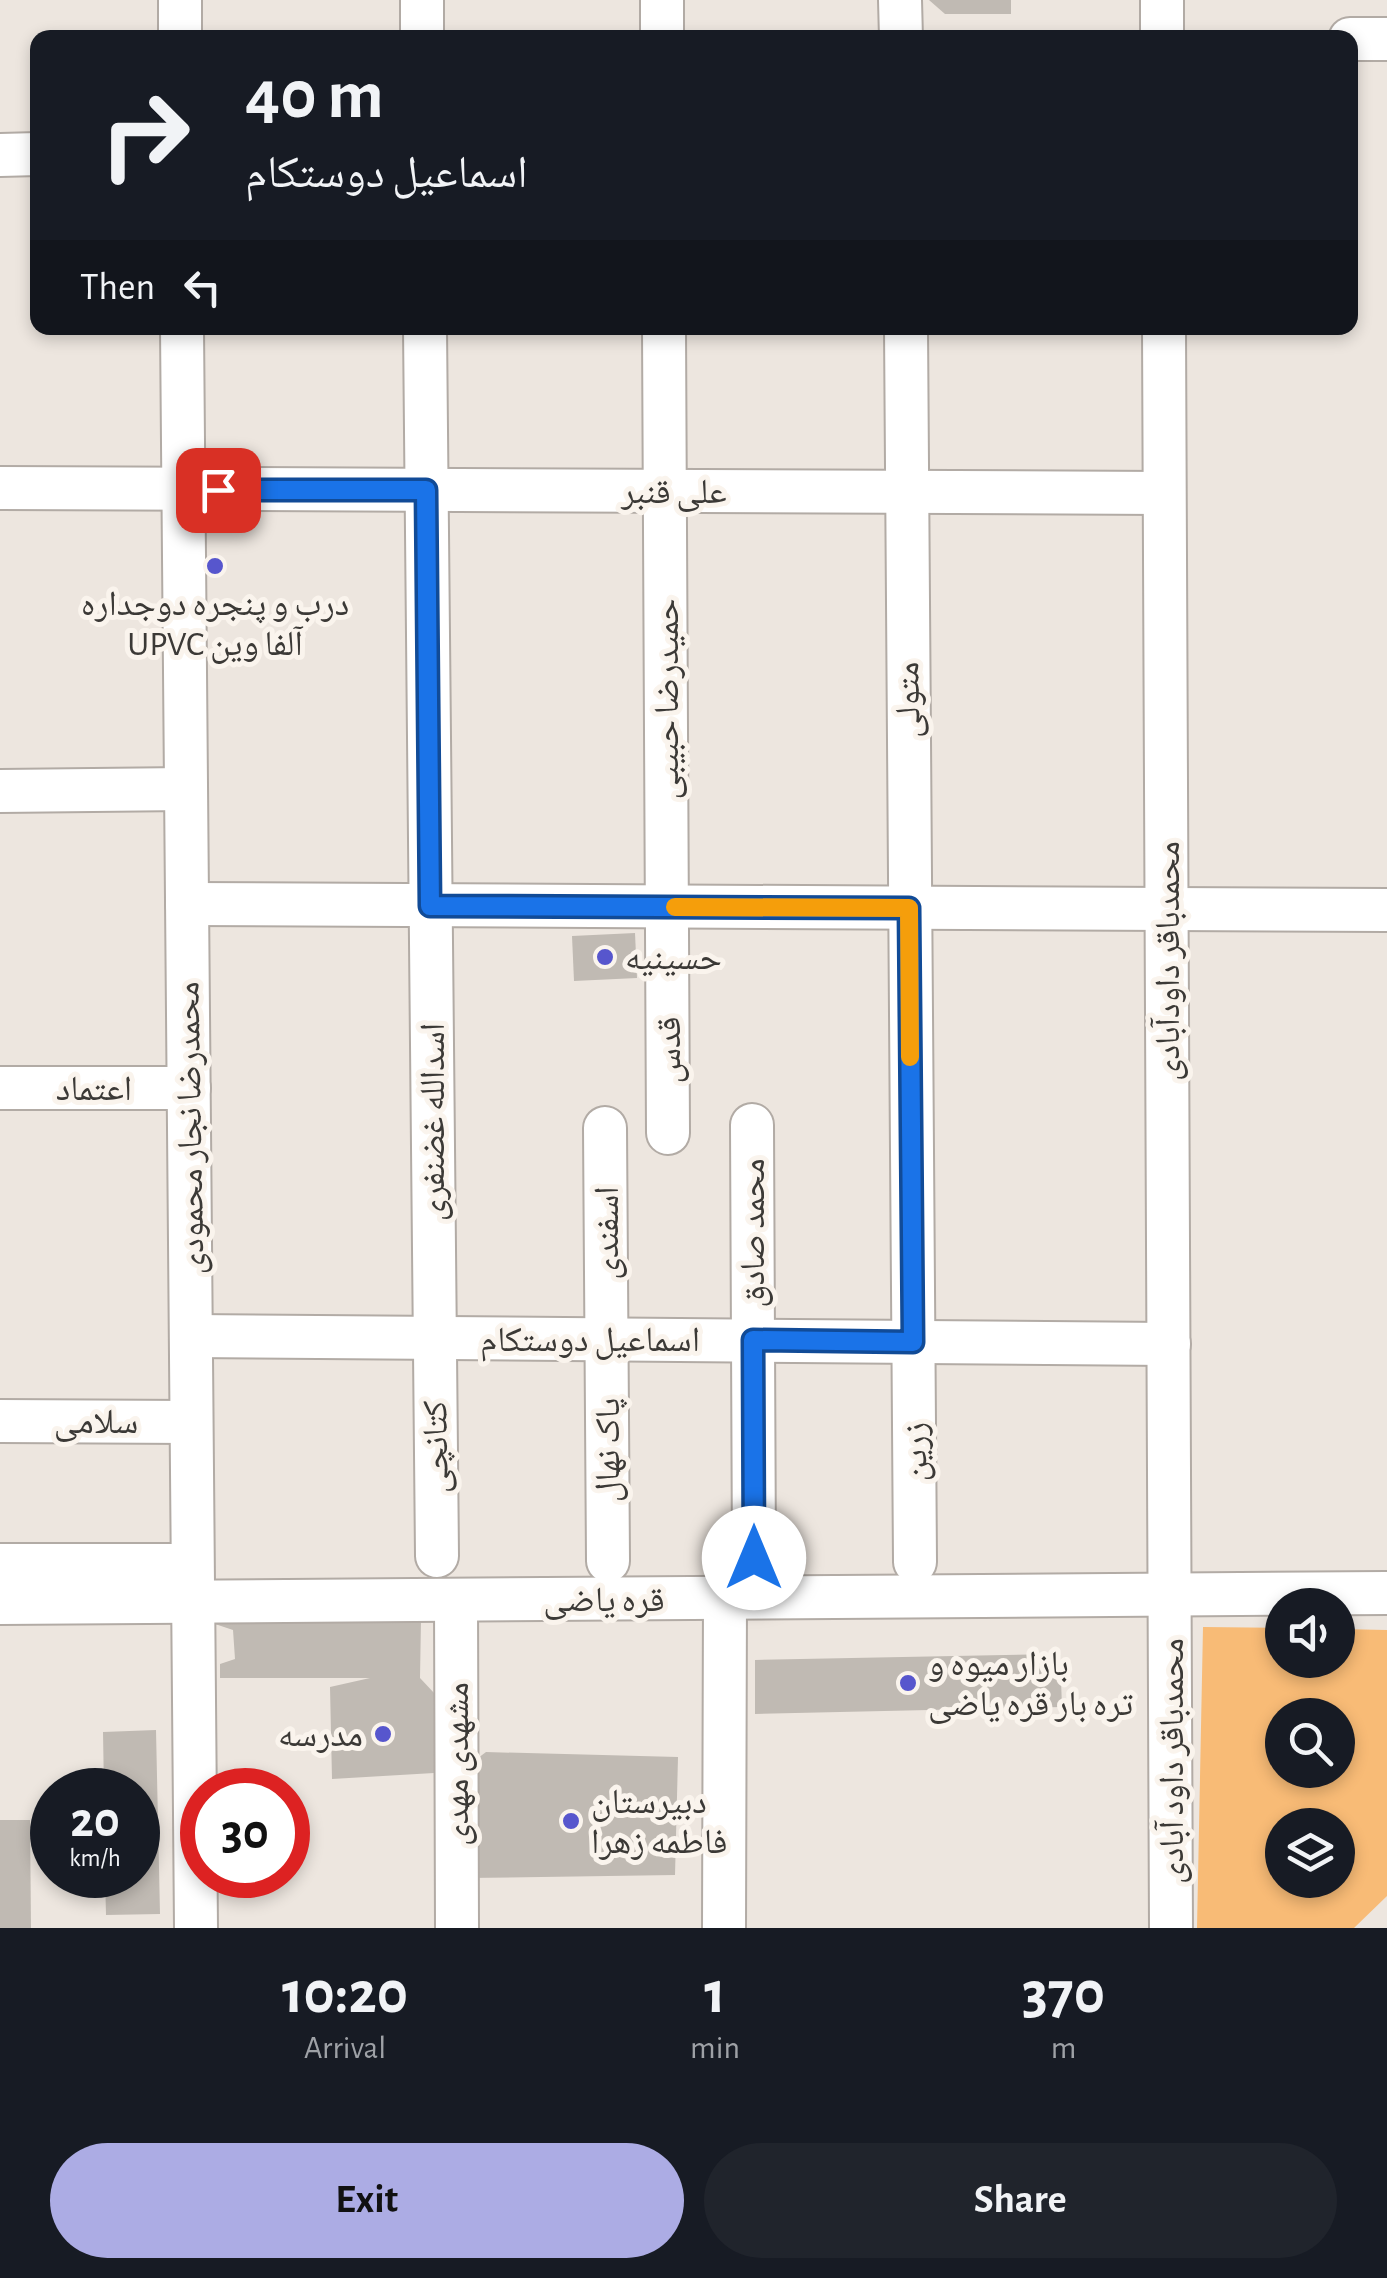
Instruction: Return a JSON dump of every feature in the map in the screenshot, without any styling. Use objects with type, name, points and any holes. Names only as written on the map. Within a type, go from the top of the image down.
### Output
[{"type":"street","points":[[180,0],[180,30]]},
{"type":"street","points":[[422,0],[422,30]]},
{"type":"street","points":[[662,0],[662,30]]},
{"type":"street","points":[[900,0],[901,30]]},
{"type":"street","points":[[1162,0],[1162,30]]},
{"type":"street","points":[[1358,39],[1387,39]]},
{"type":"street","points":[[0,155],[30,154]]},
{"type":"street","name":"محمدرضا نجار محمودی","points":[[182,335],[196,1928]]},
{"type":"street","name":"اسدالله غضنفری","points":[[425,335],[434,1338]]},
{"type":"street","name":"حمیدرضا حبیبی","points":[[664,335],[667,907]]},
{"type":"street","name":"متولی","points":[[906,335],[913,1342]]},
{"type":"street","name":"محمدباقر داودآبادی","points":[[1164,335],[1170,1595]]},
{"type":"street","name":"علی قنبر","points":[[0,488],[1164,493]]},
{"type":"street","points":[[0,791],[186,789]]},
{"type":"street","points":[[187,904],[1387,910]]},
{"type":"street","name":"قدس","points":[[667,907],[668,1133]]},
{"type":"street","name":"اعتماد","points":[[0,1088],[188,1088]]},
{"type":"street","name":"محمد صادق","points":[[752,1125],[754,1558]]},
{"type":"street","name":"اسفندی","points":[[605,1128],[606,1339]]},
{"type":"street","name":"اسماعیل دوستکام","points":[[191,1336],[1168,1344]]},
{"type":"street","name":"کتانچی","points":[[434,1338],[436,1556]]},
{"type":"street","name":"پاک نهال","points":[[606,1339],[608,1561]]},
{"type":"street","name":"زرین","points":[[913,1342],[915,1562]]},
{"type":"street","name":"سلامی","points":[[0,1421],[191,1422]]},
{"type":"street","points":[[0,1565],[193,1583]]},
{"type":"street","name":"قره یاضی","points":[[0,1603],[193,1583],[456,1600],[1387,1594]]},
{"type":"street","name":"محمدباقر داود آبادی","points":[[1170,1595],[1172,1928]]},
{"type":"street","points":[[724,1598],[724,1928]]},
{"type":"street","name":"مشهدی مهدی","points":[[456,1600],[457,1928]]},
{"type":"shaded area","points":[[1203,1627],[1265,1628],[1265,1678],[1355,1678],[1355,1629],[1387,1630],[1387,1896],[1354,1928],[1197,1928]]},
{"type":"building","points":[[929,0],[1011,0],[1011,14],[945,14]]},
{"type":"building","name":"حسینیه","points":[[635,933],[637,978],[574,981],[572,936]]},
{"type":"building","name":"مدرسه","points":[[214,1613],[421,1619],[420,1678],[435,1694],[434,1773],[332,1779],[330,1687],[370,1678],[220,1678],[220,1664],[235,1659],[233,1630],[215,1624]]},
{"type":"building","name":"بازار میوه و تره بار قره یاضی","points":[[1060,1654],[1062,1707],[755,1714],[755,1660]]},
{"type":"building","points":[[156,1730],[157,1768],[104,1768],[103,1732]]},
{"type":"building","name":"دبیرستان فاطمه زهرا","points":[[486,1752],[678,1757],[675,1875],[467,1878],[465,1768]]},
{"type":"building","points":[[0,1820],[30,1820],[31,1928],[0,1928]]},
{"type":"building","points":[[106,1898],[160,1898],[160,1914],[106,1915]]},
{"type":"slow traffic","points":[[675,907],[909,908],[910,1057]]},
{"type":"place","name":"درب و پنجره دوجداره UPVC آلفا وین","points":[[215,566]]},
{"type":"place","name":"حسینیه","points":[[605,957]]},
{"type":"place","name":"بازار میوه و تره بار قره یاضی","points":[[908,1683]]},
{"type":"place","name":"مدرسه","points":[[383,1734]]},
{"type":"place","name":"دبیرستان فاطمه زهرا","points":[[571,1821]]},
{"type":"route","points":[[218,490],[426,490],[430,906],[909,908],[913,1342],[753,1340],[754,1558]]}]
